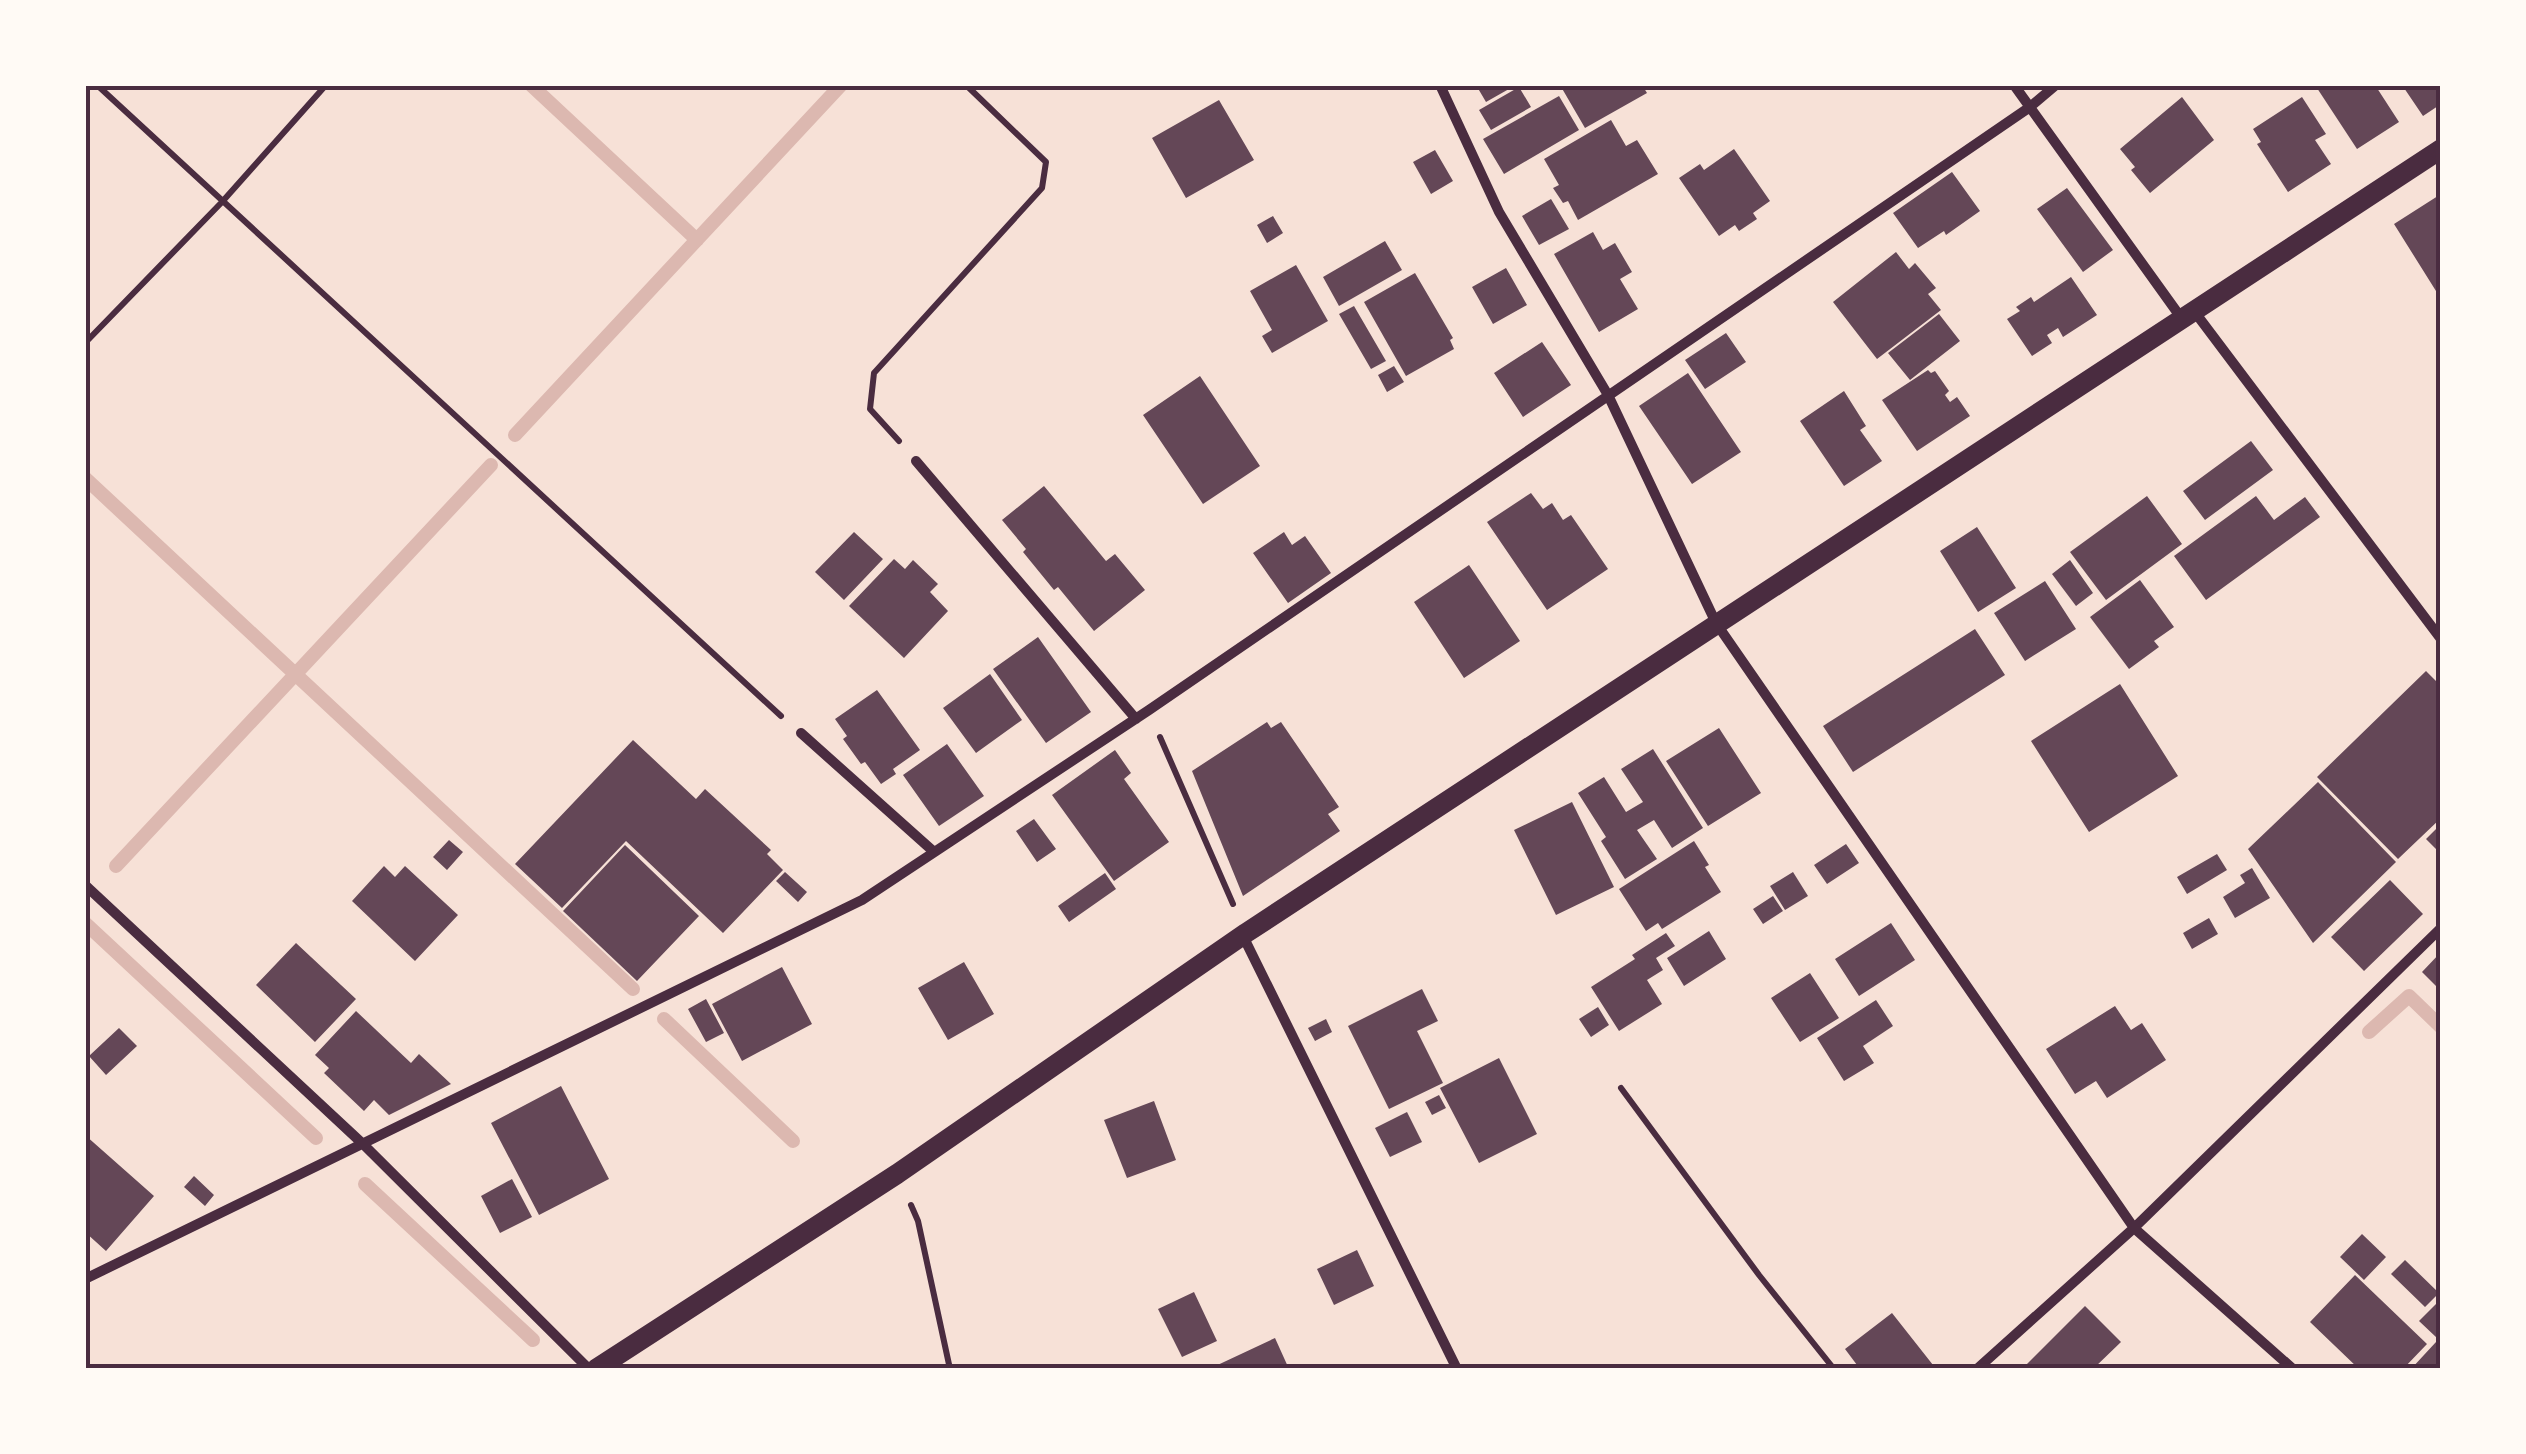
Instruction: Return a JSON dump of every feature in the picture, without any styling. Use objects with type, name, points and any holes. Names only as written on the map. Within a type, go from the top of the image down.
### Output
[{"type":"main road","points":[[596,1369],[898,1174],[1244,934],[2441,149]]},
{"type":"street","points":[[1440,85],[1499,212],[1608,394],[1716,622],[2134,1228],[2294,1369]]},
{"type":"street","points":[[2014,85],[2441,639]]},
{"type":"street","points":[[85,1279],[862,900],[1136,719],[2056,85]]},
{"type":"street","points":[[916,461],[1136,719]]},
{"type":"street","points":[[801,733],[933,851]]},
{"type":"street","points":[[85,885],[364,1145],[589,1369]]},
{"type":"street","points":[[1977,1369],[2134,1228],[2441,928]]},
{"type":"street","points":[[1244,934],[1456,1369]]},
{"type":"path","points":[[98,85],[801,733]]},
{"type":"path","points":[[85,343],[222,202],[326,85]]},
{"type":"path","points":[[916,461],[870,409],[874,373],[1042,188],[1046,162],[968,85]]},
{"type":"path","points":[[1149,710],[1244,934]]},
{"type":"path","points":[[1621,1088],[1834,1369]]},
{"type":"path","points":[[898,1174],[918,1220],[950,1369]]},
{"type":"building","points":[[1476,85],[1516,85],[1486,102]]},
{"type":"building","points":[[1560,85],[1642,85],[1647,93],[1585,128]]},
{"type":"building","points":[[2315,85],[2375,85],[2399,122],[2357,149]]},
{"type":"building","points":[[2402,85],[2441,85],[2441,104],[2423,116]]},
{"type":"building","points":[[1519,87],[1531,107],[1491,130],[1479,110]]},
{"type":"building","points":[[1559,96],[1579,130],[1504,174],[1483,139]]},
{"type":"building","points":[[2182,97],[2214,140],[2150,193],[2120,149]]},
{"type":"building","points":[[2302,97],[2326,134],[2315,140],[2331,164],[2288,192],[2257,144],[2261,142],[2253,129]]},
{"type":"building","points":[[1219,100],[1254,160],[1186,198],[1152,138]]},
{"type":"building","points":[[1611,120],[1626,146],[1637,140],[1658,174],[1578,220],[1568,201],[1563,203],[1553,188],[1559,185],[1544,159]]},
{"type":"building","points":[[1734,149],[1770,201],[1753,213],[1757,219],[1739,231],[1735,225],[1719,236],[1679,178],[1700,164],[1704,170]]},
{"type":"building","points":[[1435,150],[1453,181],[1431,194],[1413,162]]},
{"type":"building","points":[[1952,172],[1980,211],[1946,235],[1944,231],[1918,248],[1893,213]]},
{"type":"building","points":[[2067,188],[2113,250],[2083,272],[2037,209]]},
{"type":"building","points":[[2441,194],[2441,299],[2394,224]]},
{"type":"building","points":[[1551,199],[1569,229],[1539,245],[1522,216]]},
{"type":"building","points":[[1273,216],[1283,233],[1267,243],[1257,225]]},
{"type":"building","points":[[1593,232],[1603,250],[1615,243],[1632,272],[1620,279],[1638,309],[1599,332],[1554,254]]},
{"type":"building","points":[[1385,241],[1402,270],[1339,306],[1323,277]]},
{"type":"building","points":[[1896,252],[1909,269],[1915,263],[1936,288],[1928,294],[1941,310],[1877,359],[1833,302]]},
{"type":"building","points":[[1296,265],[1328,321],[1272,353],[1262,336],[1272,330],[1250,291]]},
{"type":"building","points":[[1506,268],[1527,305],[1493,324],[1472,287]]},
{"type":"building","points":[[1415,273],[1453,338],[1450,340],[1454,349],[1406,376],[1364,302]]},
{"type":"building","points":[[2071,277],[2097,315],[2063,337],[2058,328],[2047,335],[2052,343],[2032,356],[2007,319],[2031,297],[2034,302]]},
{"type":"building","points":[[1354,306],[1386,361],[1371,369],[1339,314]]},
{"type":"building","points":[[1939,314],[1960,341],[1910,380],[1888,353]]},
{"type":"building","points":[[1726,333],[1746,362],[1705,389],[1685,360]]},
{"type":"building","points":[[1542,342],[1571,385],[1523,417],[1494,373]]},
{"type":"building","points":[[1394,366],[1404,382],[1387,392],[1378,375]]},
{"type":"building","points":[[1928,370],[1935,371],[1949,391],[1945,395],[1950,402],[1957,397],[1970,416],[1917,451],[1882,400]]},
{"type":"building","points":[[1688,373],[1741,452],[1692,484],[1639,406]]},
{"type":"building","points":[[1200,376],[1260,466],[1203,504],[1143,415]]},
{"type":"building","points":[[1844,391],[1866,426],[1860,430],[1882,461],[1844,486],[1800,421]]},
{"type":"building","points":[[2251,441],[2273,470],[2205,520],[2183,491]]},
{"type":"building","points":[[1044,486],[1106,561],[1115,554],[1145,590],[1094,631],[1058,587],[1054,590],[1002,520]]},
{"type":"building","points":[[1531,493],[1543,509],[1552,503],[1563,520],[1571,515],[1608,569],[1547,610],[1487,522]]},
{"type":"building","points":[[2147,496],[2182,544],[2106,600],[2070,552]]},
{"type":"building","points":[[2256,496],[2274,520],[2305,497],[2320,517],[2206,600],[2174,556]]},
{"type":"building","points":[[1977,527],[2016,588],[1978,612],[1940,551]]},
{"type":"building","points":[[854,532],[883,559],[844,600],[815,572]]},
{"type":"building","points":[[1284,532],[1292,545],[1305,536],[1331,573],[1288,603],[1253,553]]},
{"type":"building","points":[[894,559],[905,569],[913,560],[938,584],[930,592],[948,611],[904,658],[849,606]]},
{"type":"building","points":[[2070,560],[2093,593],[2076,606],[2052,574]]},
{"type":"building","points":[[1469,565],[1520,641],[1464,678],[1414,602]]},
{"type":"building","points":[[2140,580],[2174,627],[2154,641],[2159,647],[2129,669],[2090,617]]},
{"type":"building","points":[[2045,581],[2076,629],[2025,661],[1994,613]]},
{"type":"building","points":[[1975,629],[2005,675],[1853,772],[1823,726]]},
{"type":"building","points":[[1038,637],[1091,712],[1046,743],[993,669]]},
{"type":"building","points":[[2426,671],[2441,686],[2441,818],[2398,859],[2317,777]]},
{"type":"building","points":[[990,674],[1022,720],[976,753],[943,708]]},
{"type":"building","points":[[2120,684],[2178,776],[2089,832],[2031,741]]},
{"type":"building","points":[[877,690],[920,750],[893,769],[896,774],[881,784],[843,739],[847,736],[835,719]]},
{"type":"building","points":[[1267,722],[1271,728],[1281,722],[1339,807],[1328,814],[1340,831],[1243,896],[1192,771]]},
{"type":"building","points":[[1719,728],[1761,793],[1708,826],[1666,761]]},
{"type":"building","points":[[633,740],[696,799],[705,789],[771,850],[767,854],[783,870],[723,933],[626,841],[562,908],[515,864]]},
{"type":"building","points":[[947,744],[984,796],[939,826],[903,775]]},
{"type":"building","points":[[1653,749],[1703,828],[1672,848],[1654,820],[1637,830],[1657,859],[1625,879],[1601,841],[1606,837],[1578,793],[1604,777],[1626,812],[1643,802],[1621,769]]},
{"type":"building","points":[[1115,750],[1131,773],[1124,779],[1169,842],[1114,881],[1052,795]]},
{"type":"building","points":[[2318,782],[2396,862],[2313,943],[2248,849]]},
{"type":"building","points":[[1572,802],[1614,887],[1556,915],[1514,830]]},
{"type":"building","points":[[1034,819],[1056,849],[1037,862],[1016,831]]},
{"type":"building","points":[[2441,824],[2441,854],[2426,839]]},
{"type":"building","points":[[449,840],[463,852],[447,870],[433,857]]},
{"type":"building","points":[[1694,841],[1721,892],[1662,929],[1658,923],[1646,931],[1619,889]]},
{"type":"building","points":[[1846,844],[1859,863],[1827,884],[1814,865]]},
{"type":"building","points":[[625,845],[699,916],[637,981],[563,911]]},
{"type":"building","points":[[2217,854],[2227,870],[2187,894],[2177,877]]},
{"type":"building","points":[[384,866],[395,877],[405,866],[458,915],[415,961],[352,901]]},
{"type":"building","points":[[2252,868],[2270,898],[2235,918],[2223,897],[2245,883],[2240,875]]},
{"type":"building","points":[[785,872],[807,892],[798,902],[776,881]]},
{"type":"building","points":[[1793,872],[1808,896],[1785,910],[1770,886]]},
{"type":"building","points":[[1105,873],[1116,889],[1069,922],[1058,906]]},
{"type":"building","points":[[2390,880],[2423,914],[2364,971],[2331,937]]},
{"type":"building","points":[[1773,896],[1783,911],[1763,924],[1753,909]]},
{"type":"building","points":[[2209,918],[2218,934],[2192,949],[2183,933]]},
{"type":"building","points":[[1891,923],[1915,960],[1859,996],[1835,959]]},
{"type":"building","points":[[1709,931],[1726,959],[1684,986],[1667,958]]},
{"type":"building","points":[[1666,933],[1675,946],[1656,958],[1663,970],[1647,980],[1662,1004],[1619,1031],[1591,987]]},
{"type":"building","points":[[296,943],[356,999],[315,1042],[256,985]]},
{"type":"building","points":[[2441,952],[2441,991],[2422,972]]},
{"type":"building","points":[[964,962],[994,1014],[948,1040],[918,988]]},
{"type":"building","points":[[782,967],[812,1024],[742,1061],[712,1004]]},
{"type":"building","points":[[1810,973],[1839,1018],[1800,1042],[1771,998]]},
{"type":"building","points":[[1422,989],[1438,1021],[1417,1031],[1443,1083],[1389,1109],[1348,1026]]},
{"type":"building","points":[[706,999],[724,1033],[706,1042],[688,1009]]},
{"type":"building","points":[[1876,1000],[1893,1026],[1863,1046],[1874,1063],[1844,1081],[1817,1038]]},
{"type":"building","points":[[2115,1006],[2131,1030],[2142,1023],[2166,1060],[2107,1098],[2096,1081],[2075,1094],[2046,1049]]},
{"type":"building","points":[[1598,1007],[1609,1025],[1591,1037],[1579,1019]]},
{"type":"building","points":[[356,1011],[411,1063],[419,1054],[451,1084],[389,1115],[374,1100],[364,1111],[324,1073],[329,1068],[315,1055]]},
{"type":"building","points":[[1326,1019],[1332,1032],[1315,1041],[1308,1028]]},
{"type":"building","points":[[119,1028],[137,1046],[106,1075],[89,1056]]},
{"type":"building","points":[[1499,1058],[1537,1134],[1479,1163],[1440,1088]]},
{"type":"building","points":[[561,1086],[609,1179],[539,1215],[491,1123]]},
{"type":"building","points":[[1439,1095],[1446,1108],[1432,1115],[1425,1102]]},
{"type":"building","points":[[1154,1101],[1176,1160],[1127,1178],[1104,1120]]},
{"type":"building","points":[[1407,1112],[1422,1142],[1390,1157],[1375,1128]]},
{"type":"building","points":[[85,1135],[154,1196],[106,1251],[85,1232]]},
{"type":"building","points":[[194,1176],[214,1195],[205,1206],[184,1187]]},
{"type":"building","points":[[512,1179],[532,1217],[500,1233],[481,1196]]},
{"type":"building","points":[[2362,1234],[2386,1257],[2364,1280],[2340,1257]]},
{"type":"building","points":[[1357,1250],[1374,1286],[1334,1305],[1317,1269]]},
{"type":"building","points":[[2405,1260],[2439,1293],[2425,1307],[2391,1274]]},
{"type":"building","points":[[2355,1275],[2427,1344],[2403,1369],[2359,1369],[2310,1322]]},
{"type":"building","points":[[1194,1292],[1217,1341],[1182,1357],[1158,1309]]},
{"type":"building","points":[[2436,1304],[2441,1309],[2441,1333],[2437,1338],[2419,1321]]},
{"type":"building","points":[[2085,1306],[2121,1342],[2093,1369],[2030,1369],[2026,1365]]},
{"type":"building","points":[[1892,1313],[1933,1365],[1928,1369],[1860,1369],[1845,1349]]},
{"type":"building","points":[[1275,1338],[1289,1369],[1209,1369]]},
{"type":"building","points":[[2436,1342],[2441,1347],[2441,1369],[2411,1369]]},
{"type":"waterway","points":[[531,85],[697,240]]},
{"type":"waterway","points":[[515,435],[841,85]]},
{"type":"waterway","points":[[116,866],[491,465]]},
{"type":"waterway","points":[[85,478],[633,989]]},
{"type":"waterway","points":[[85,923],[316,1138]]},
{"type":"waterway","points":[[2369,1032],[2409,996],[2441,1027]]},
{"type":"waterway","points":[[664,1019],[793,1141]]},
{"type":"waterway","points":[[365,1184],[533,1340]]}]
